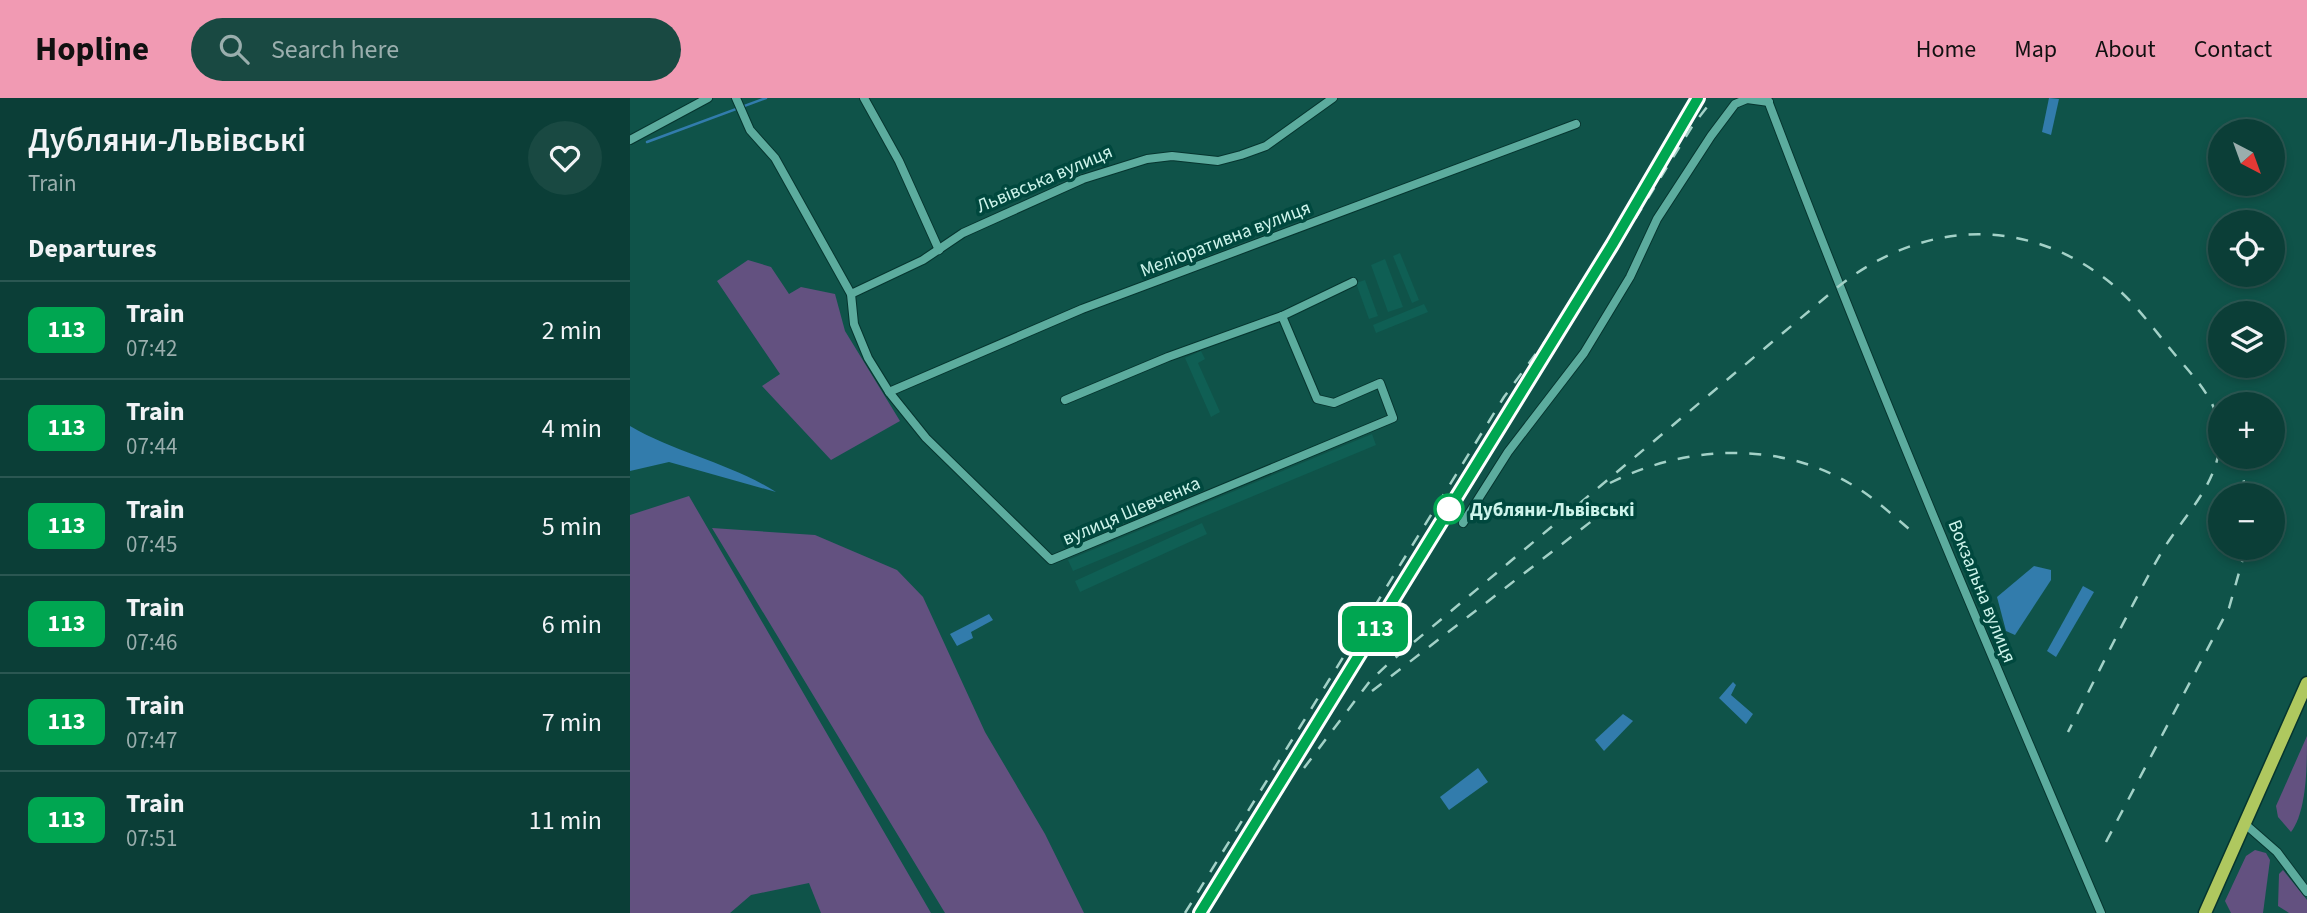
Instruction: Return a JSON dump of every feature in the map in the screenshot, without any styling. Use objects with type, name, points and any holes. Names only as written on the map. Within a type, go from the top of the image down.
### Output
[{"type":"highway","points":[[2205,913],[2307,683]]},
{"type":"street","points":[[630,140],[708,98]]},
{"type":"street","name":"вулиця Шевченка","points":[[737,98],[744,118],[775,158],[851,294],[854,324],[868,358],[889,392],[926,438],[1051,560],[1393,418],[1380,383],[1334,403],[1317,399],[1282,316]]},
{"type":"street","points":[[864,98],[899,161],[939,250]]},
{"type":"street","name":"Львівська вулиця","points":[[851,294],[923,261],[963,233],[1083,179],[1123,166],[1172,156],[1218,161],[1266,146],[1333,98]]},
{"type":"street","points":[[1462,523],[1508,452],[1584,353],[1630,277],[1657,219],[1711,136],[1735,104],[1747,99],[1768,100]]},
{"type":"street","name":"Вокзальна вулиця","points":[[1768,100],[1837,281],[1967,590],[2024,738],[2101,913]]},
{"type":"street","name":"Меліоративна вулиця","points":[[889,392],[1082,309],[1576,124]]},
{"type":"street","points":[[1065,400],[1168,357],[1282,316],[1353,282]]},
{"type":"street","points":[[2245,824],[2277,852],[2307,892]]},
{"type":"shaded area","points":[[2049,98],[2059,99],[2051,135],[2042,132]]},
{"type":"shaded area","points":[[1400,253],[1419,300],[1412,303],[1393,256]]},
{"type":"shaded area","points":[[1385,259],[1403,307],[1388,312],[1371,265]]},
{"type":"shaded area","points":[[748,260],[771,267],[789,294],[801,287],[835,294],[845,331],[900,421],[831,460],[762,386],[780,374],[717,281]]},
{"type":"shaded area","points":[[1365,280],[1378,316],[1369,319],[1356,283]]},
{"type":"shaded area","points":[[1424,304],[1428,312],[1376,333],[1373,325]]},
{"type":"shaded area","points":[[1201,351],[1205,359],[1198,363],[1220,412],[1211,417],[1185,358]]},
{"type":"shaded area","points":[[630,426],[666,444],[740,473],[776,492],[669,462],[630,471]]},
{"type":"shaded area","points":[[1372,434],[1376,445],[1073,571],[1068,560]]},
{"type":"shaded area","points":[[689,496],[931,913],[821,913],[809,883],[751,895],[730,913],[630,913],[630,515]]},
{"type":"shaded area","points":[[1202,523],[1207,534],[1080,592],[1075,581]]},
{"type":"shaded area","points":[[712,528],[815,535],[897,570],[923,597],[985,732],[1045,834],[1084,913],[945,913]]},
{"type":"shaded area","points":[[2034,566],[2051,570],[2051,580],[2015,635],[2006,631],[1997,597]]},
{"type":"shaded area","points":[[2083,586],[2094,592],[2056,657],[2047,651]]},
{"type":"shaded area","points":[[989,614],[993,620],[971,632],[973,638],[957,646],[950,634]]},
{"type":"shaded area","points":[[1733,682],[1736,685],[1731,695],[1753,714],[1746,724],[1719,698]]},
{"type":"shaded area","points":[[1623,714],[1633,721],[1604,751],[1595,740]]},
{"type":"shaded area","points":[[2307,736],[2303,800],[2291,832],[2278,817],[2276,806]]},
{"type":"shaded area","points":[[1478,768],[1488,782],[1449,810],[1440,797]]},
{"type":"shaded area","points":[[2255,850],[2266,853],[2270,860],[2263,913],[2231,913],[2225,901],[2246,856]]},
{"type":"shaded area","points":[[2283,870],[2307,900],[2307,913],[2289,913],[2278,906],[2279,874]]},
{"type":"waterway","points":[[647,142],[766,98]]},
{"type":"railway","points":[[1685,123],[1698,98]]},
{"type":"railway","points":[[1207,913],[1693,125],[1714,98]]},
{"type":"railway","points":[[1653,173],[1685,111]]},
{"type":"railway","points":[[1304,768],[1370,681],[1389,663],[1839,286],[1871,264],[1905,248],[1940,238],[1975,234],[2010,237],[2045,246],[2079,262],[2112,284],[2136,307],[2198,382],[2212,404],[2220,428],[2218,458],[2213,473],[2198,500],[2161,553],[2068,732]]},
{"type":"railway","points":[[1185,913],[1504,397],[1566,313]]},
{"type":"railway","points":[[1610,483],[1668,461],[1698,455],[1761,454],[1821,469],[1849,483],[1909,529]]},
{"type":"railway","points":[[2241,469],[2244,483]]},
{"type":"railway","points":[[1372,691],[1606,510]]},
{"type":"railway","points":[[2106,842],[2229,608],[2243,560]]},
{"type":"train","name":"113","points":[[1200,913],[1599,267],[1698,98]]},
{"type":"place","name":"Дубляни-Львівські","points":[[1449,509]]}]
